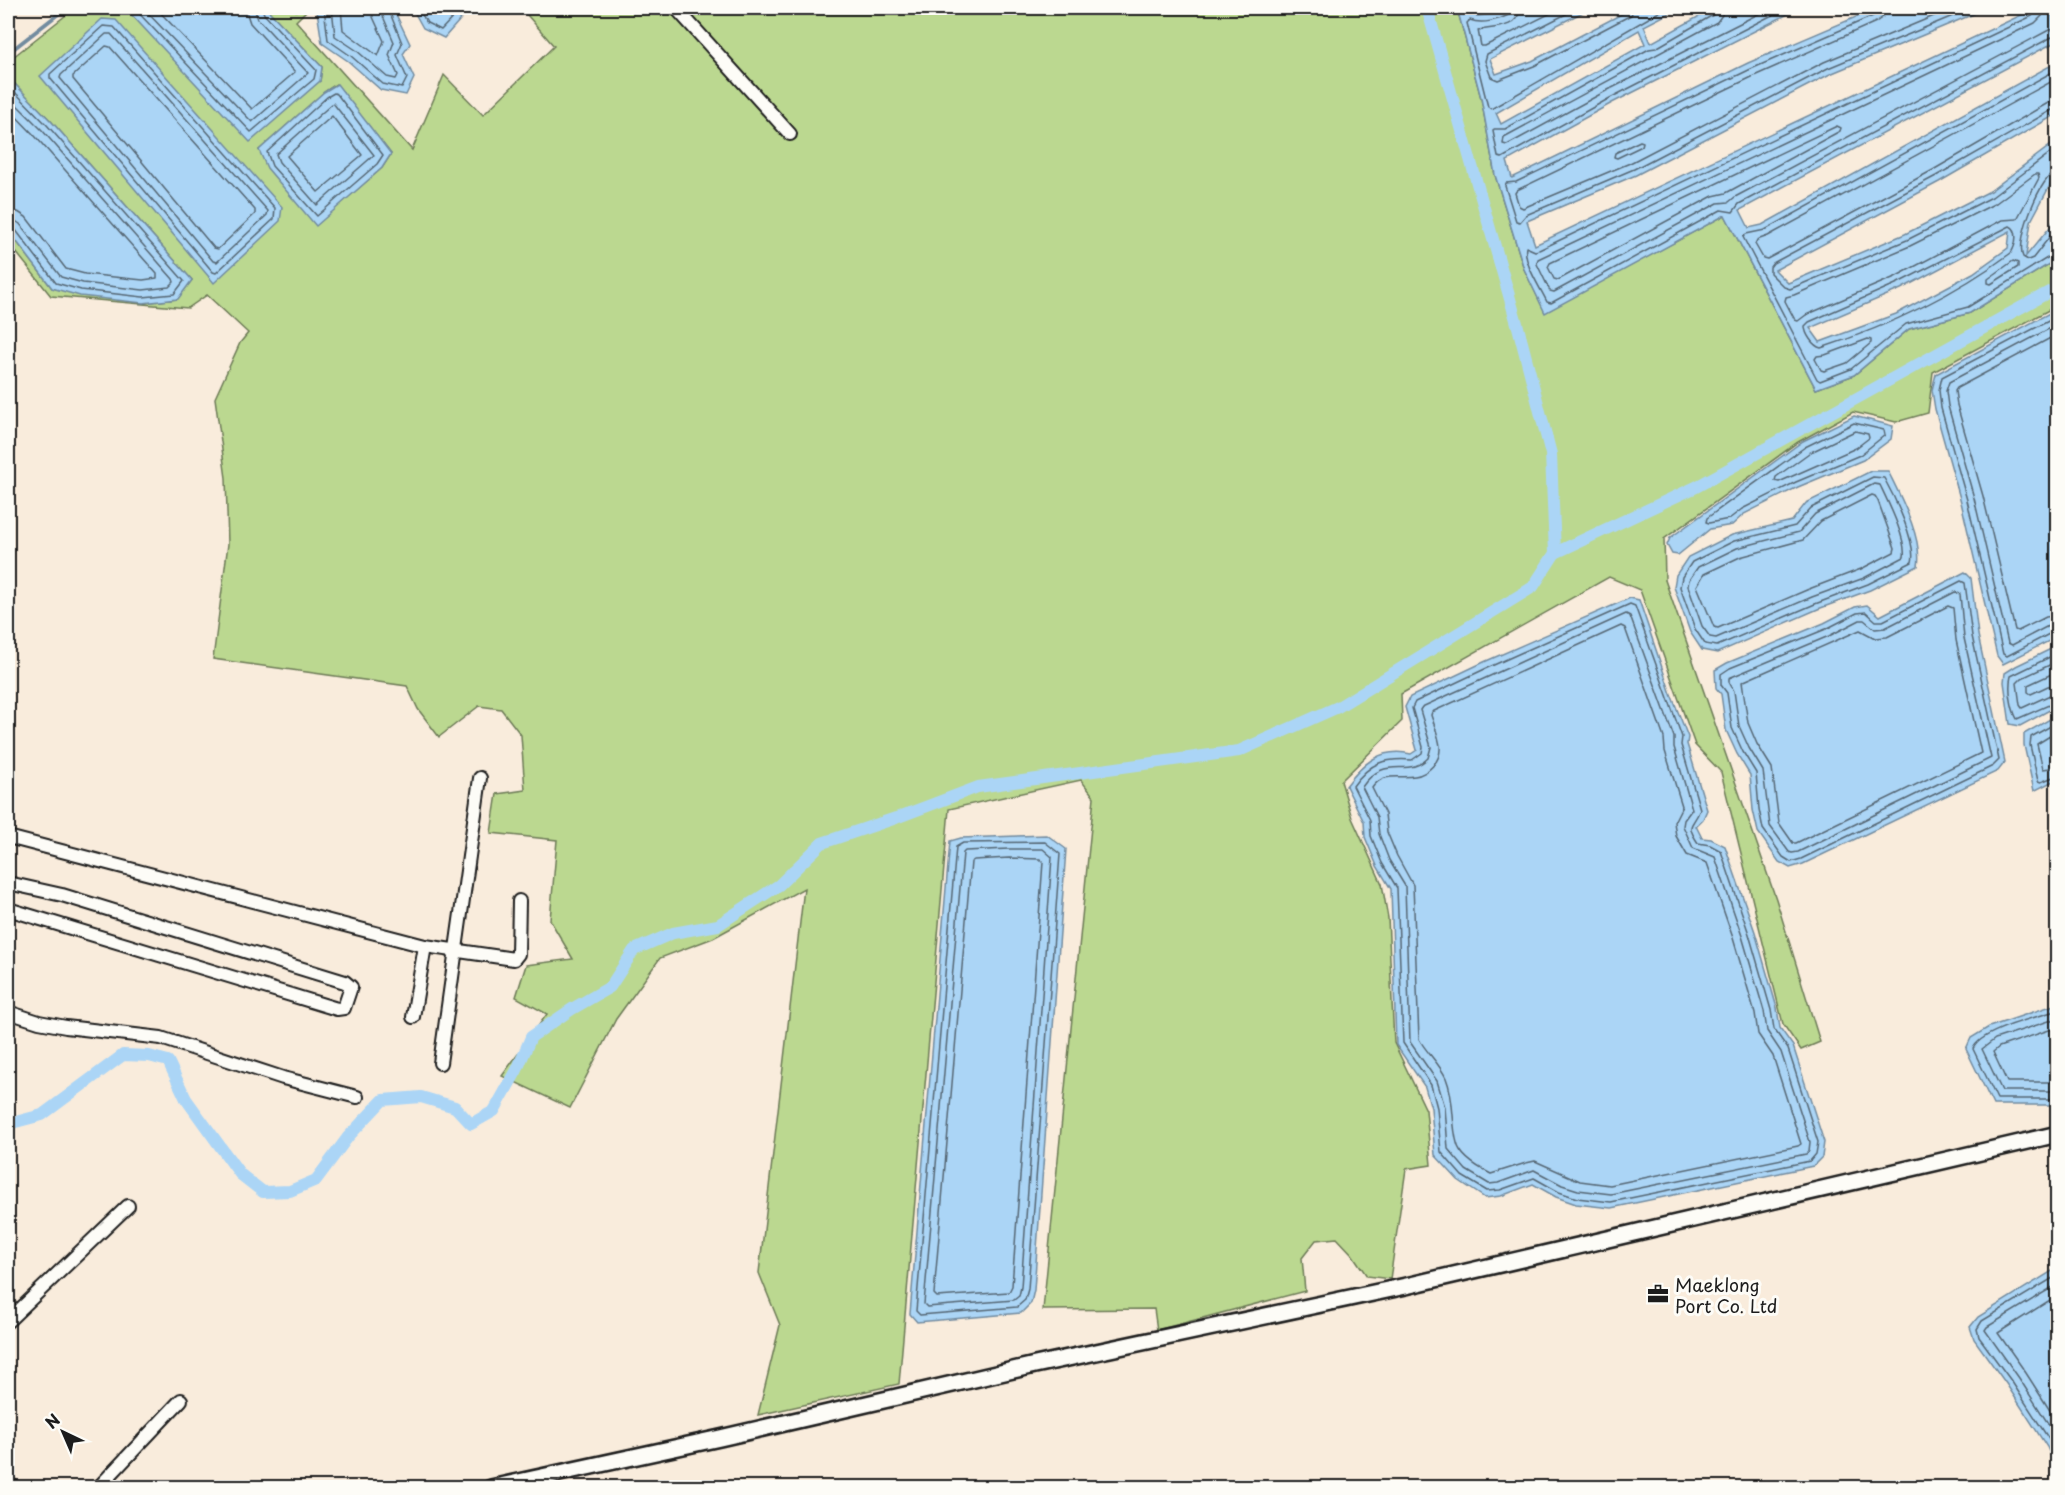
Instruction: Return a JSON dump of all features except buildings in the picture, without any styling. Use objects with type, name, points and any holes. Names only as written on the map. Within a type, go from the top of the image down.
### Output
[{"type":"street","points":[[676,8],[789,134]]},
{"type":"street","points":[[440,1063],[480,778]]},
{"type":"street","points":[[8,837],[425,946],[457,952],[514,959],[518,954],[519,901]]},
{"type":"street","points":[[8,883],[62,895],[333,979],[351,987],[344,1008],[337,1010],[8,909]]},
{"type":"street","points":[[414,1017],[425,946]]},
{"type":"street","points":[[8,1012],[39,1022],[66,1027],[160,1038],[283,1078],[357,1097]]},
{"type":"street","points":[[492,1488],[1035,1365],[1416,1283],[2058,1134]]},
{"type":"street","points":[[8,1321],[128,1206]]},
{"type":"street","points":[[98,1488],[181,1400]]},
{"type":"green space","points":[[75,8],[127,8],[129,12],[320,81],[322,67],[266,8],[292,8],[296,11],[300,8],[309,8],[296,21],[412,150],[444,75],[483,115],[554,46],[521,8],[1457,8],[1481,98],[1495,175],[1524,269],[1545,312],[1725,215],[1816,389],[1854,375],[1909,329],[1970,313],[2057,259],[2058,305],[1933,372],[1928,413],[1896,422],[1853,412],[1798,442],[1664,539],[1665,580],[1776,899],[1820,1042],[1801,1050],[1783,1024],[1721,772],[1695,745],[1640,590],[1609,577],[1401,694],[1402,721],[1341,781],[1352,818],[1382,884],[1388,918],[1394,1043],[1426,1110],[1431,1165],[1406,1169],[1390,1279],[1367,1276],[1352,1254],[1337,1238],[1316,1240],[1302,1258],[1305,1291],[1157,1330],[1154,1309],[1043,1310],[1094,797],[1081,780],[949,809],[899,1384],[758,1415],[780,1325],[759,1273],[804,888],[713,938],[660,958],[616,1019],[570,1108],[502,1076],[547,1014],[516,997],[526,965],[573,959],[550,920],[557,840],[491,833],[497,794],[525,790],[521,735],[501,709],[479,706],[439,737],[418,709],[407,686],[213,659],[228,544],[226,478],[215,398],[240,343],[248,333],[207,295],[188,308],[51,296],[8,242],[8,230],[52,288],[143,303],[177,299],[192,280],[51,121],[8,79],[8,61]],"holes":[[[336,84],[391,154],[382,168],[316,225],[259,150]]]},
{"type":"water","points":[[127,8],[266,8],[322,67],[320,81],[250,142]]},
{"type":"water","points":[[320,8],[393,8],[410,44],[403,54],[414,78],[406,95],[381,90],[348,61],[322,43],[317,11]]},
{"type":"water","points":[[412,8],[468,8],[444,38],[423,28]]},
{"type":"water","points":[[1457,8],[1471,8],[1476,16],[1498,14],[1513,8],[1591,8],[1490,59],[1496,74],[1532,61],[1633,8],[1679,8],[1644,26],[1651,43],[1714,8],[1800,8],[1612,103],[1507,161],[1512,178],[1748,63],[1877,8],[1988,8],[1830,74],[1636,175],[1527,221],[1535,245],[2036,8],[2057,8],[2057,41],[1740,210],[1749,228],[1762,225],[2057,62],[2057,114],[1939,182],[1775,270],[1788,283],[1905,234],[1990,191],[2051,145],[2057,132],[2057,176],[2031,221],[2026,256],[2051,226],[2057,213],[2057,259],[1970,313],[1909,329],[1854,375],[1816,389],[1725,215],[1545,313],[1524,269],[1495,175],[1481,98]],"holes":[[[1639,30],[1645,44],[1501,124],[1496,113]],[[2010,231],[2008,248],[1973,273],[1896,314],[1820,342],[1810,328],[1901,289]]]},
{"type":"water","points":[[102,19],[116,20],[282,207],[280,221],[214,283],[40,76]]},
{"type":"water","points":[[9,78],[51,121],[192,280],[178,299],[143,303],[80,296],[52,288],[8,230]]},
{"type":"water","points":[[337,84],[391,154],[382,168],[316,226],[267,168],[259,150],[324,92]]},
{"type":"water","points":[[2057,309],[2057,637],[2003,664],[1997,656],[1932,390],[1936,374]]},
{"type":"water","points":[[1854,416],[1893,426],[1891,439],[1863,460],[1798,487],[1744,514],[1732,525],[1710,529],[1678,555],[1672,554],[1667,545],[1670,538],[1803,441]]},
{"type":"water","points":[[1871,471],[1888,471],[1914,530],[1919,555],[1918,566],[1870,590],[1818,609],[1717,653],[1702,650],[1690,632],[1674,587],[1676,575],[1688,557],[1732,535],[1792,521],[1806,503]]},
{"type":"water","points":[[1965,572],[1971,578],[1978,635],[2005,762],[1998,771],[1803,864],[1790,868],[1779,862],[1758,832],[1753,810],[1750,775],[1726,730],[1721,694],[1716,688],[1715,670],[1824,623],[1855,607],[1867,605],[1880,616]]},
{"type":"water","points":[[1630,598],[1639,600],[1688,737],[1687,744],[1707,810],[1703,819],[1696,826],[1702,838],[1711,839],[1725,846],[1755,932],[1777,1008],[1780,1028],[1793,1046],[1824,1142],[1822,1157],[1813,1166],[1611,1208],[1576,1204],[1556,1197],[1533,1184],[1501,1196],[1485,1198],[1458,1180],[1435,1155],[1431,1108],[1425,1087],[1396,1045],[1391,889],[1377,866],[1365,837],[1364,822],[1346,786],[1359,770],[1374,759],[1391,753],[1411,754],[1417,750],[1405,707],[1410,697]]},
{"type":"water","points":[[2057,646],[2057,706],[2020,726],[2010,724],[2004,682],[2005,673]]},
{"type":"water","points":[[2057,715],[2057,779],[2034,791],[2024,745],[2024,734]]},
{"type":"water","points":[[1047,835],[1066,849],[1034,1290],[1031,1303],[1021,1313],[917,1322],[910,1314],[950,841],[961,838]]},
{"type":"water","points":[[2057,1004],[2057,1105],[1993,1105],[1966,1049],[1971,1038],[1989,1027]]},
{"type":"water","points":[[2057,1268],[2057,1470],[2047,1447],[1974,1339],[1970,1327],[1978,1317]]},
{"type":"waterway","points":[[12,50],[66,8]]},
{"type":"waterway","points":[[8,1124],[42,1115],[123,1055],[149,1056],[168,1061],[186,1099],[240,1174],[263,1192],[290,1191],[316,1180],[348,1137],[383,1100],[421,1097],[455,1107],[471,1124],[494,1111],[517,1070],[531,1037],[610,987],[634,950],[673,933],[718,925],[779,885],[822,843],[978,787],[1239,751],[1338,707],[1533,587],[1555,553],[1551,454],[1518,327],[1427,8]]},
{"type":"waterway","points":[[1555,553],[1696,487],[2058,287]]},
{"type":"place","name":"Maeklong Port Co. Ltd","points":[[1658,1294]]}]
